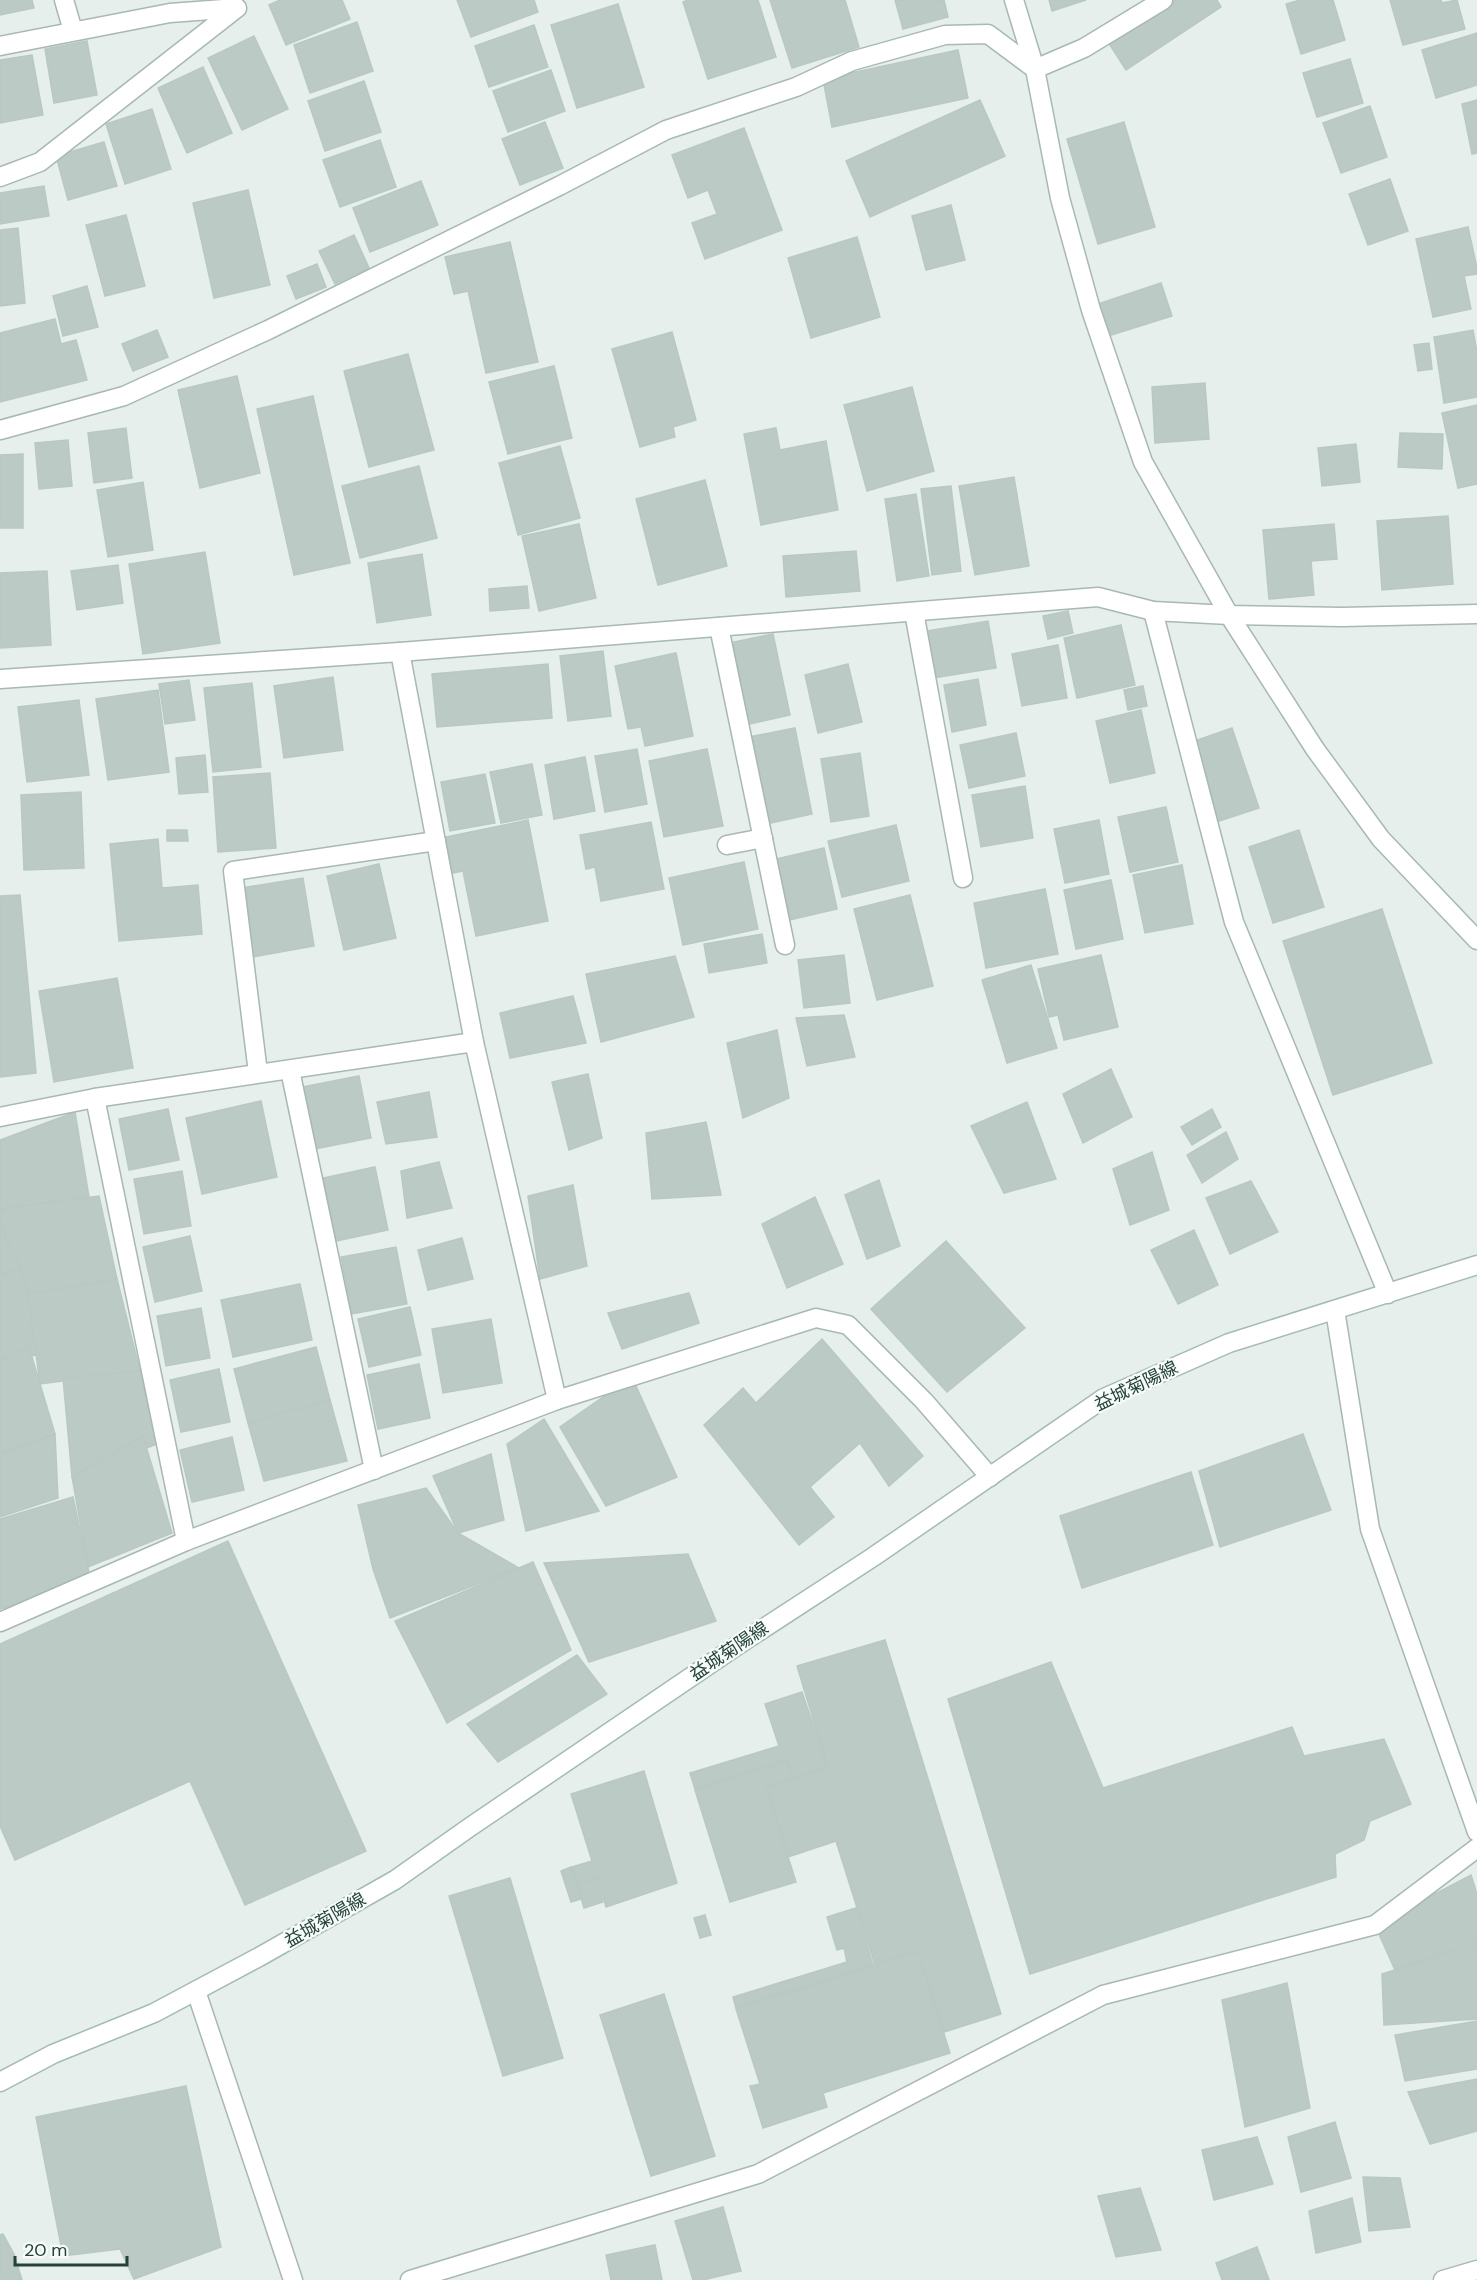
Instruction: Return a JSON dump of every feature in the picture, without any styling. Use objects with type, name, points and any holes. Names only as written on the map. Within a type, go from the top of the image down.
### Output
[{"type":"street","points":[[64,0],[72,31]]},
{"type":"street","points":[[1014,0],[1035,69],[1060,198],[1091,310],[1143,462],[1229,615],[1315,749],[1381,839],[1477,940]]},
{"type":"street","points":[[1035,69],[1084,48],[1162,0]]},
{"type":"street","points":[[0,46],[170,13],[242,4]]},
{"type":"street","points":[[0,177],[40,162],[242,4]]},
{"type":"street","points":[[0,430],[124,396],[268,330],[559,186],[666,130],[796,87],[852,61],[945,35],[988,34],[1035,69]]},
{"type":"street","points":[[0,679],[400,652],[1098,597],[1153,611],[1229,615],[1477,614]]},
{"type":"street","points":[[1153,611],[1234,922],[1388,1294]]},
{"type":"street","points":[[914,612],[963,878]]},
{"type":"street","points":[[719,627],[785,945]]},
{"type":"street","points":[[400,652],[474,1042],[557,1400]]},
{"type":"street","points":[[727,845],[763,838]]},
{"type":"street","points":[[258,1073],[233,872],[436,841]]},
{"type":"street","points":[[0,1117],[95,1098],[474,1042]]},
{"type":"street","points":[[290,1070],[374,1470]]},
{"type":"street","points":[[95,1098],[186,1541]]},
{"type":"street","name":"益城菊陽線","points":[[0,2082],[53,2054],[154,2013],[259,1958],[395,1880],[1104,1398],[1229,1343],[1477,1265]]},
{"type":"street","points":[[1335,1310],[1370,1529],[1477,1832]]},
{"type":"street","points":[[0,1622],[186,1541],[557,1400],[816,1318],[848,1325],[924,1401],[990,1477]]},
{"type":"street","points":[[410,2280],[758,2174],[1103,1995],[1375,1924],[1477,1848]]},
{"type":"street","points":[[196,1991],[293,2280]]},
{"type":"street","points":[[1443,2280],[1477,2270]]},
{"type":"building","points":[[0,0],[32,0],[34,8],[0,15]]},
{"type":"building","points":[[280,0],[342,0],[350,19],[286,45],[269,5]]},
{"type":"building","points":[[457,0],[534,0],[538,12],[471,37]]},
{"type":"building","points":[[688,0],[758,0],[776,57],[708,79],[683,2]]},
{"type":"building","points":[[770,0],[845,0],[859,47],[792,68]]},
{"type":"building","points":[[895,0],[944,0],[948,17],[903,29]]},
{"type":"building","points":[[1049,0],[1086,0],[1052,11]]},
{"type":"building","points":[[1171,0],[1217,0],[1221,7],[1126,70],[1108,42]]},
{"type":"building","points":[[1300,0],[1333,0],[1345,40],[1301,54],[1286,4]]},
{"type":"building","points":[[1390,0],[1441,0],[1442,3],[1457,0],[1465,29],[1403,45]]},
{"type":"building","points":[[618,4],[644,87],[577,108],[551,25]]},
{"type":"building","points":[[357,22],[373,71],[310,93],[294,45]]},
{"type":"building","points":[[534,25],[548,67],[489,87],[475,46]]},
{"type":"building","points":[[1477,33],[1477,85],[1436,98],[1422,50]]},
{"type":"building","points":[[254,36],[288,109],[242,130],[208,58]]},
{"type":"building","points":[[87,41],[97,95],[54,103],[45,49]]},
{"type":"building","points":[[958,50],[968,98],[832,127],[823,79]]},
{"type":"building","points":[[32,55],[43,115],[0,123],[0,60]]},
{"type":"building","points":[[1350,59],[1363,103],[1317,117],[1303,73]]},
{"type":"building","points":[[203,67],[232,133],[187,153],[158,88]]},
{"type":"building","points":[[551,70],[565,111],[508,132],[493,91]]},
{"type":"building","points":[[364,81],[381,132],[325,151],[308,101]]},
{"type":"building","points":[[980,100],[1005,156],[870,217],[846,161]]},
{"type":"building","points":[[1477,100],[1477,153],[1472,154],[1462,104]]},
{"type":"building","points":[[1370,106],[1387,157],[1341,173],[1323,123]]},
{"type":"building","points":[[152,109],[171,169],[125,184],[106,124]]},
{"type":"building","points":[[545,122],[563,168],[520,185],[502,139]]},
{"type":"building","points":[[1124,122],[1155,227],[1098,244],[1067,139]]},
{"type":"building","points":[[744,128],[782,230],[705,259],[692,223],[717,214],[708,190],[688,198],[672,155]]},
{"type":"building","points":[[380,140],[396,187],[340,207],[323,160]]},
{"type":"building","points":[[104,142],[117,186],[68,200],[56,156]]},
{"type":"building","points":[[1390,179],[1408,231],[1368,245],[1349,194]]},
{"type":"building","points":[[421,181],[438,225],[370,252],[353,208]]},
{"type":"building","points":[[44,186],[49,216],[0,224],[0,193]]},
{"type":"building","points":[[248,190],[270,285],[214,298],[193,203]]},
{"type":"building","points":[[951,205],[965,260],[926,270],[912,216]]},
{"type":"building","points":[[126,215],[145,286],[105,296],[86,225]]},
{"type":"building","points":[[1468,227],[1477,268],[1477,274],[1464,276],[1471,309],[1433,317],[1416,239]]},
{"type":"building","points":[[18,228],[25,303],[0,306],[0,230]]},
{"type":"building","points":[[354,235],[369,268],[335,284],[319,251]]},
{"type":"building","points":[[857,237],[880,317],[811,338],[788,258]]},
{"type":"building","points":[[510,242],[538,362],[486,373],[468,291],[454,294],[445,257]]},
{"type":"building","points":[[317,264],[326,287],[296,299],[287,276]]},
{"type":"building","points":[[1161,283],[1172,316],[1108,336],[1098,304]]},
{"type":"building","points":[[87,286],[98,327],[63,336],[53,296]]},
{"type":"building","points":[[55,319],[61,344],[76,340],[87,380],[0,402],[0,333]]},
{"type":"building","points":[[157,330],[168,357],[133,371],[122,344]]},
{"type":"building","points":[[1473,330],[1477,352],[1477,397],[1444,403],[1434,337]]},
{"type":"building","points":[[672,332],[696,420],[673,427],[675,437],[640,447],[612,349]]},
{"type":"building","points":[[1429,343],[1432,369],[1418,371],[1414,345]]},
{"type":"building","points":[[408,354],[434,450],[369,467],[344,371]]},
{"type":"building","points":[[554,366],[572,438],[508,454],[489,382]]},
{"type":"building","points":[[237,376],[260,473],[200,488],[178,390]]},
{"type":"building","points":[[1205,383],[1209,439],[1155,443],[1152,387]]},
{"type":"building","points":[[912,387],[934,471],[867,491],[844,405]]},
{"type":"building","points":[[313,396],[350,563],[294,575],[257,409]]},
{"type":"building","points":[[1477,405],[1477,484],[1458,488],[1442,413]]},
{"type":"building","points":[[126,428],[132,478],[94,483],[88,433]]},
{"type":"building","points":[[776,428],[780,450],[826,441],[838,510],[761,525],[744,434]]},
{"type":"building","points":[[1400,433],[1443,434],[1442,469],[1398,467]]},
{"type":"building","points":[[68,440],[72,486],[39,489],[35,443]]},
{"type":"building","points":[[1356,444],[1360,482],[1322,486],[1318,448]]},
{"type":"building","points":[[560,446],[580,518],[518,535],[499,463]]},
{"type":"building","points":[[23,454],[23,528],[0,528],[0,455]]},
{"type":"building","points":[[419,466],[437,538],[360,558],[342,486]]},
{"type":"building","points":[[1014,477],[1029,566],[975,575],[959,486]]},
{"type":"building","points":[[705,480],[727,566],[658,585],[636,499]]},
{"type":"building","points":[[143,482],[153,550],[108,557],[97,490]]},
{"type":"building","points":[[951,486],[961,571],[932,575],[921,489]]},
{"type":"building","points":[[916,494],[929,576],[897,581],[885,499]]},
{"type":"building","points":[[1448,516],[1453,584],[1382,590],[1377,521]]},
{"type":"building","points":[[579,524],[596,598],[539,611],[522,536]]},
{"type":"building","points":[[1334,524],[1337,559],[1311,561],[1314,595],[1269,599],[1263,530]]},
{"type":"building","points":[[856,551],[860,591],[786,597],[783,556]]},
{"type":"building","points":[[205,552],[220,643],[143,654],[129,564]]},
{"type":"building","points":[[422,554],[431,615],[377,623],[368,563]]},
{"type":"building","points":[[118,565],[123,603],[77,610],[71,571]]},
{"type":"building","points":[[47,571],[51,645],[0,648],[0,573]]},
{"type":"building","points":[[527,586],[529,608],[490,611],[489,589]]},
{"type":"building","points":[[1068,611],[1073,633],[1048,639],[1043,616]]},
{"type":"building","points":[[988,621],[996,668],[934,678],[926,631]]},
{"type":"building","points":[[1121,625],[1135,685],[1077,698],[1064,638]]},
{"type":"building","points":[[773,634],[790,715],[745,725],[729,643]]},
{"type":"building","points":[[1058,645],[1067,698],[1022,706],[1012,654]]},
{"type":"building","points":[[603,651],[611,716],[568,721],[560,656]]},
{"type":"building","points":[[676,653],[693,736],[645,746],[641,727],[628,729],[615,666]]},
{"type":"building","points":[[548,664],[552,718],[437,727],[432,674]]},
{"type":"building","points":[[848,664],[862,722],[818,733],[805,675]]},
{"type":"building","points":[[333,677],[343,750],[284,758],[274,686]]},
{"type":"building","points":[[978,679],[986,725],[952,732],[944,685]]},
{"type":"building","points":[[189,680],[195,720],[165,724],[159,684]]},
{"type":"building","points":[[252,683],[261,767],[213,772],[204,688]]},
{"type":"building","points":[[1143,686],[1147,706],[1128,710],[1124,690]]},
{"type":"building","points":[[158,690],[169,772],[108,780],[96,699]]},
{"type":"building","points":[[79,700],[89,775],[27,782],[18,707]]},
{"type":"building","points":[[1141,710],[1155,773],[1110,783],[1096,721]]},
{"type":"building","points":[[795,728],[812,814],[766,824],[749,737]]},
{"type":"building","points":[[1232,728],[1259,808],[1216,822],[1189,743]]},
{"type":"building","points":[[1016,733],[1025,776],[969,788],[960,745]]},
{"type":"building","points":[[637,749],[647,804],[605,812],[595,756]]},
{"type":"building","points":[[707,749],[723,826],[664,837],[649,761]]},
{"type":"building","points":[[860,753],[869,816],[831,822],[821,759]]},
{"type":"building","points":[[205,755],[208,792],[179,794],[176,758]]},
{"type":"building","points":[[585,757],[595,811],[554,819],[545,765]]},
{"type":"building","points":[[532,764],[542,815],[501,823],[490,772]]},
{"type":"building","points":[[270,773],[276,848],[218,852],[213,777]]},
{"type":"building","points":[[485,774],[495,823],[450,831],[441,782]]},
{"type":"building","points":[[1025,786],[1033,838],[981,847],[972,795]]},
{"type":"building","points":[[81,792],[84,868],[24,870],[21,795]]},
{"type":"building","points":[[1166,807],[1178,862],[1130,872],[1118,817]]},
{"type":"building","points":[[528,820],[548,921],[476,936],[463,871],[453,873],[446,837]]},
{"type":"building","points":[[1099,820],[1109,874],[1065,883],[1054,829]]},
{"type":"building","points":[[651,822],[664,889],[601,901],[595,867],[586,869],[580,835]]},
{"type":"building","points":[[896,825],[909,881],[842,897],[828,841]]},
{"type":"building","points":[[167,830],[187,830],[188,841],[167,841]]},
{"type":"building","points":[[1299,830],[1324,907],[1273,923],[1249,847]]},
{"type":"building","points":[[158,839],[162,888],[198,885],[202,934],[119,941],[110,844]]},
{"type":"building","points":[[824,848],[837,909],[789,920],[776,859]]},
{"type":"building","points":[[744,862],[758,929],[683,945],[669,878]]},
{"type":"building","points":[[379,864],[396,938],[344,950],[327,876]]},
{"type":"building","points":[[1182,865],[1193,924],[1145,933],[1133,875]]},
{"type":"building","points":[[303,878],[314,946],[252,957],[241,888]]},
{"type":"building","points":[[1111,880],[1123,939],[1076,949],[1064,890]]},
{"type":"building","points":[[1045,889],[1058,954],[986,968],[974,903]]},
{"type":"building","points":[[20,895],[36,1073],[0,1077],[0,896]]},
{"type":"building","points":[[910,895],[933,986],[877,1000],[854,909]]},
{"type":"building","points":[[1382,909],[1432,1063],[1333,1095],[1283,941]]},
{"type":"building","points":[[762,934],[767,963],[709,973],[704,944]]},
{"type":"building","points":[[844,955],[850,1003],[804,1008],[798,960]]},
{"type":"building","points":[[1101,955],[1118,1027],[1064,1040],[1058,1015],[1049,1017],[1038,969]]},
{"type":"building","points":[[675,956],[694,1017],[601,1042],[586,974]]},
{"type":"building","points":[[1031,965],[1057,1048],[1007,1063],[982,980]]},
{"type":"building","points":[[117,978],[133,1068],[54,1082],[39,991]]},
{"type":"building","points":[[573,996],[586,1043],[510,1058],[500,1013]]},
{"type":"building","points":[[844,1015],[855,1057],[807,1066],[796,1018]]},
{"type":"building","points":[[777,1030],[789,1098],[743,1118],[727,1043]]},
{"type":"building","points":[[1111,1069],[1132,1117],[1083,1143],[1063,1094]]},
{"type":"building","points":[[588,1074],[602,1138],[569,1150],[552,1082]]},
{"type":"building","points":[[359,1076],[371,1138],[314,1149],[302,1087]]},
{"type":"building","points":[[429,1092],[437,1137],[386,1144],[377,1102]]},
{"type":"building","points":[[261,1101],[277,1177],[202,1194],[186,1118]]},
{"type":"building","points":[[1027,1102],[1056,1179],[1004,1193],[971,1126]]},
{"type":"building","points":[[168,1109],[179,1160],[129,1170],[119,1119]]},
{"type":"building","points":[[1212,1109],[1221,1127],[1192,1145],[1181,1127]]},
{"type":"building","points":[[75,1112],[89,1197],[0,1209],[0,1140]]},
{"type":"building","points":[[706,1122],[721,1195],[652,1199],[646,1133]]},
{"type":"building","points":[[1226,1132],[1238,1159],[1202,1183],[1187,1155]]},
{"type":"building","points":[[1152,1152],[1169,1210],[1130,1225],[1113,1169]]},
{"type":"building","points":[[439,1162],[452,1208],[407,1218],[401,1171]]},
{"type":"building","points":[[375,1167],[388,1230],[336,1241],[323,1178]]},
{"type":"building","points":[[182,1171],[191,1226],[144,1234],[134,1179]]},
{"type":"building","points":[[879,1180],[900,1246],[867,1259],[845,1195]]},
{"type":"building","points":[[1251,1181],[1278,1232],[1230,1254],[1206,1198]]},
{"type":"building","points":[[573,1185],[587,1266],[540,1279],[528,1196]]},
{"type":"building","points":[[99,1196],[117,1279],[28,1294],[0,1225],[0,1209]]},
{"type":"building","points":[[815,1197],[843,1264],[787,1288],[762,1224]]},
{"type":"building","points":[[0,1223],[21,1270],[0,1274]]},
{"type":"building","points":[[1194,1230],[1218,1285],[1178,1304],[1151,1250]]},
{"type":"building","points":[[190,1236],[202,1291],[155,1302],[143,1247]]},
{"type":"building","points":[[462,1238],[473,1279],[428,1290],[418,1250]]},
{"type":"building","points":[[946,1241],[1025,1328],[947,1392],[871,1309]]},
{"type":"building","points":[[396,1247],[407,1304],[352,1314],[341,1257]]},
{"type":"building","points":[[21,1270],[44,1354],[0,1361],[0,1274]]},
{"type":"building","points":[[117,1279],[140,1371],[40,1384],[28,1294]]},
{"type":"building","points":[[300,1284],[312,1340],[233,1357],[221,1300]]},
{"type":"building","points":[[689,1293],[699,1323],[622,1349],[608,1313]]},
{"type":"building","points":[[410,1307],[421,1355],[369,1367],[358,1319]]},
{"type":"building","points":[[201,1308],[210,1358],[166,1366],[157,1316]]},
{"type":"building","points":[[491,1319],[502,1383],[443,1393],[432,1329]]},
{"type":"building","points":[[822,1339],[923,1456],[889,1486],[860,1443],[810,1487],[834,1517],[799,1545],[704,1425],[743,1388],[756,1403]]},
{"type":"building","points":[[29,1347],[55,1434],[0,1453],[0,1360]]},
{"type":"building","points":[[316,1347],[330,1400],[248,1423],[234,1369]]},
{"type":"building","points":[[419,1364],[430,1418],[378,1429],[367,1375]]},
{"type":"building","points":[[219,1369],[230,1422],[181,1432],[170,1380]]},
{"type":"building","points":[[140,1371],[157,1444],[72,1477],[63,1378]]},
{"type":"building","points":[[632,1377],[677,1477],[606,1506],[560,1427]]},
{"type":"building","points":[[330,1400],[347,1461],[264,1481],[248,1423]]},
{"type":"building","points":[[544,1419],[599,1511],[526,1531],[507,1444]]},
{"type":"building","points":[[55,1434],[58,1498],[0,1517],[0,1454]]},
{"type":"building","points":[[1303,1434],[1331,1510],[1220,1547],[1199,1471]]},
{"type":"building","points":[[143,1436],[172,1533],[88,1567],[72,1477]]},
{"type":"building","points":[[232,1437],[244,1490],[192,1502],[180,1450]]},
{"type":"building","points":[[491,1454],[504,1520],[458,1533],[433,1476]]},
{"type":"building","points":[[1191,1472],[1213,1545],[1082,1588],[1060,1516]]},
{"type":"building","points":[[426,1488],[458,1533],[519,1568],[390,1618],[373,1569],[358,1505]]},
{"type":"building","points":[[73,1497],[91,1582],[0,1609],[0,1519]]},
{"type":"building","points":[[228,1541],[366,1851],[245,1905],[190,1781],[15,1860],[0,1826],[0,1644]]},
{"type":"building","points":[[688,1554],[716,1621],[589,1662],[544,1563]]},
{"type":"building","points":[[533,1562],[571,1650],[447,1723],[395,1621]]},
{"type":"building","points":[[885,1640],[1001,2014],[944,2032],[918,1951],[875,1965],[836,1841],[788,1857],[767,1787],[828,1768],[797,1666]]},
{"type":"building","points":[[577,1655],[607,1694],[498,1762],[467,1724]]},
{"type":"building","points":[[1051,1662],[1103,1788],[1292,1727],[1304,1756],[1384,1739],[1411,1804],[1370,1821],[1364,1840],[1335,1854],[1336,1877],[1030,1974],[948,1699]]},
{"type":"building","points":[[802,1692],[828,1768],[793,1778],[787,1760],[695,1789],[690,1773],[779,1746],[765,1704]]},
{"type":"building","points":[[787,1761],[793,1779],[766,1787],[796,1882],[730,1902],[695,1790]]},
{"type":"building","points":[[644,1771],[677,1883],[606,1907],[598,1877],[577,1883],[572,1867],[592,1861],[571,1794]]},
{"type":"building","points":[[571,1867],[581,1899],[571,1902],[561,1871]]},
{"type":"building","points":[[1471,1875],[1477,1894],[1477,1944],[1395,1970],[1375,1925]]},
{"type":"building","points":[[510,1878],[563,2058],[503,2076],[449,1896]]},
{"type":"building","points":[[597,1878],[603,1902],[584,1908],[577,1884]]},
{"type":"building","points":[[856,1908],[873,1965],[736,2008],[733,1997],[847,1962],[844,1948],[837,1950],[827,1917]]},
{"type":"building","points":[[705,1915],[711,1935],[700,1938],[694,1918]]},
{"type":"building","points":[[1477,1944],[1477,2019],[1384,2025],[1382,1974]]},
{"type":"building","points":[[918,1951],[950,2053],[823,2093],[827,2107],[763,2128],[750,2086],[760,2084],[736,2009]]},
{"type":"building","points":[[1287,1983],[1310,2108],[1245,2127],[1222,2000]]},
{"type":"building","points":[[664,1994],[715,2156],[651,2176],[600,2015]]},
{"type":"building","points":[[1477,2021],[1477,2069],[1405,2081],[1395,2035]]},
{"type":"building","points":[[1477,2079],[1477,2131],[1430,2144],[1408,2092]]},
{"type":"building","points":[[186,2086],[221,2247],[134,2279],[120,2249],[63,2256],[36,2117]]},
{"type":"building","points":[[1335,2122],[1351,2178],[1301,2192],[1288,2137]]},
{"type":"building","points":[[1257,2137],[1273,2184],[1214,2200],[1202,2150]]},
{"type":"building","points":[[1363,2177],[1400,2178],[1410,2227],[1369,2231]]},
{"type":"building","points":[[1140,2188],[1161,2250],[1116,2257],[1098,2196]]},
{"type":"building","points":[[1352,2198],[1361,2242],[1316,2253],[1309,2211]]},
{"type":"building","points":[[723,2207],[741,2271],[703,2280],[693,2280],[675,2221]]},
{"type":"building","points":[[3,2234],[14,2254],[22,2280],[0,2280],[0,2235]]},
{"type":"building","points":[[655,2245],[662,2280],[611,2280],[606,2255]]},
{"type":"building","points":[[1257,2247],[1269,2280],[1222,2280],[1216,2263]]}]
